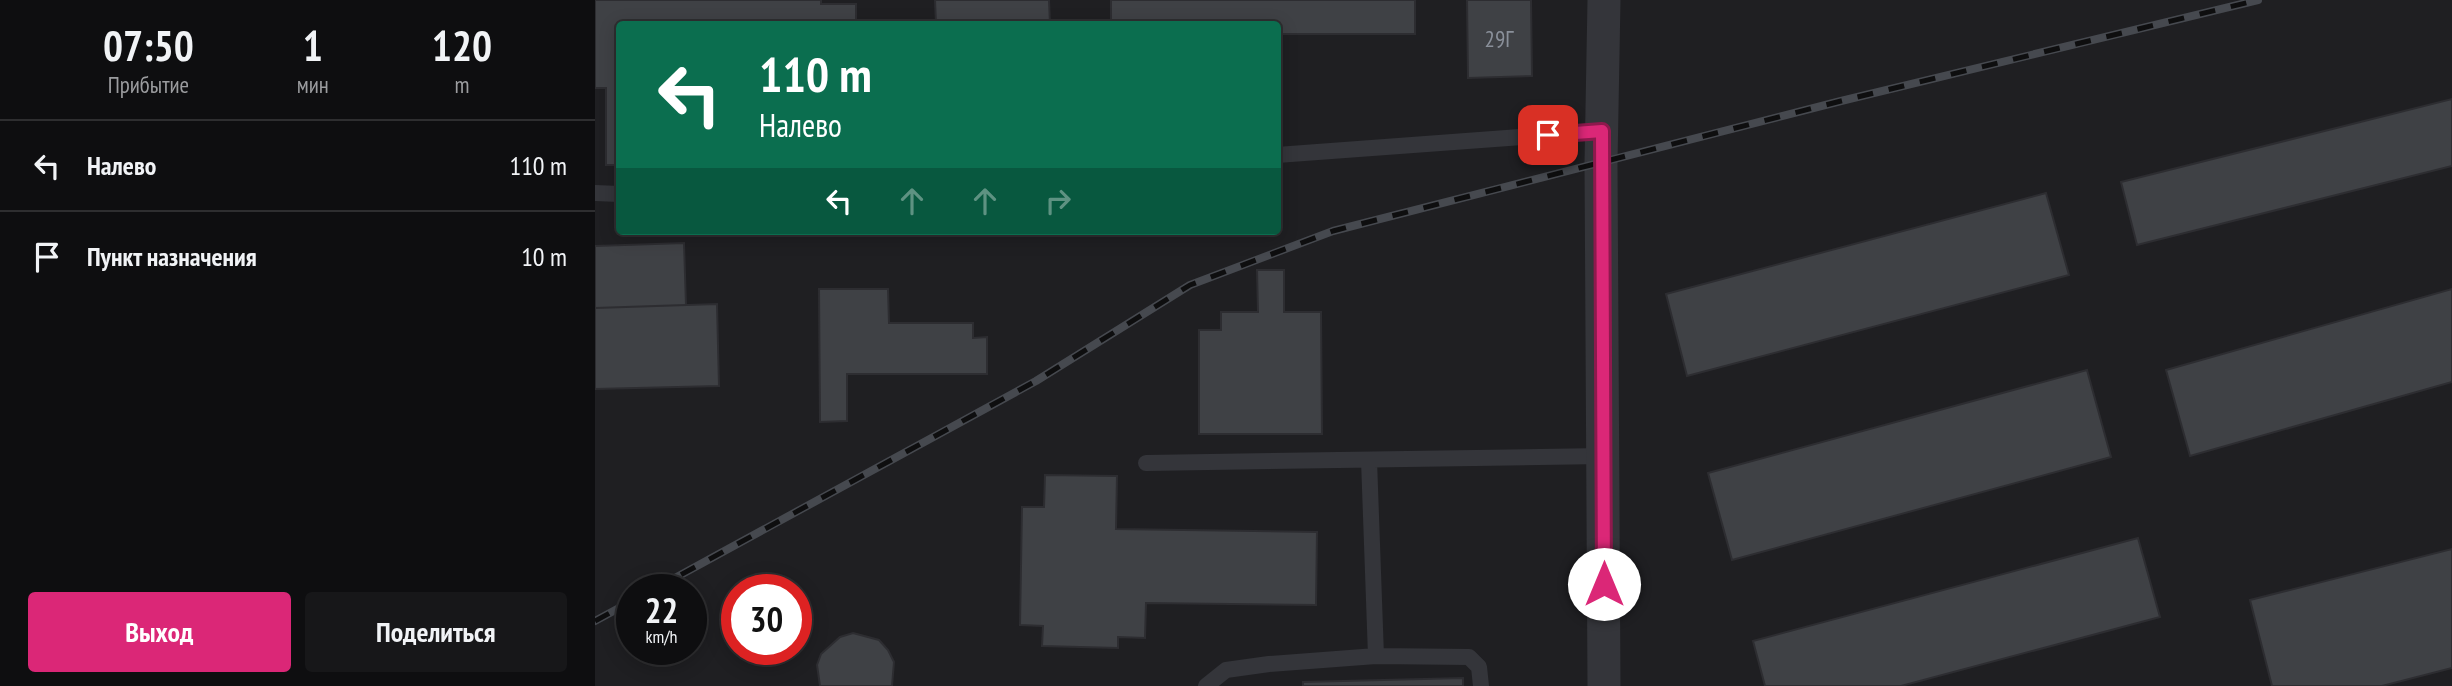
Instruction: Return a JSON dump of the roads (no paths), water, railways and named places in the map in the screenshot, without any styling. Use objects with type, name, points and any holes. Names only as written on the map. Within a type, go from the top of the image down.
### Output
[{"type":"street","points":[[1604,0],[1604,686]]},
{"type":"lane","points":[[1281,155],[1602,131]]},
{"type":"lane","points":[[595,194],[616,194]]},
{"type":"lane","points":[[1146,463],[1603,456]]},
{"type":"lane","points":[[1369,460],[1375,656]]},
{"type":"lane","points":[[1206,686],[1226,670],[1375,656],[1469,657],[1479,667],[1481,686]]},
{"type":"railway","points":[[682,574],[1036,381],[1190,285],[1333,231],[1841,101],[2258,0]]},
{"type":"railway","points":[[595,621],[616,610]]}]
